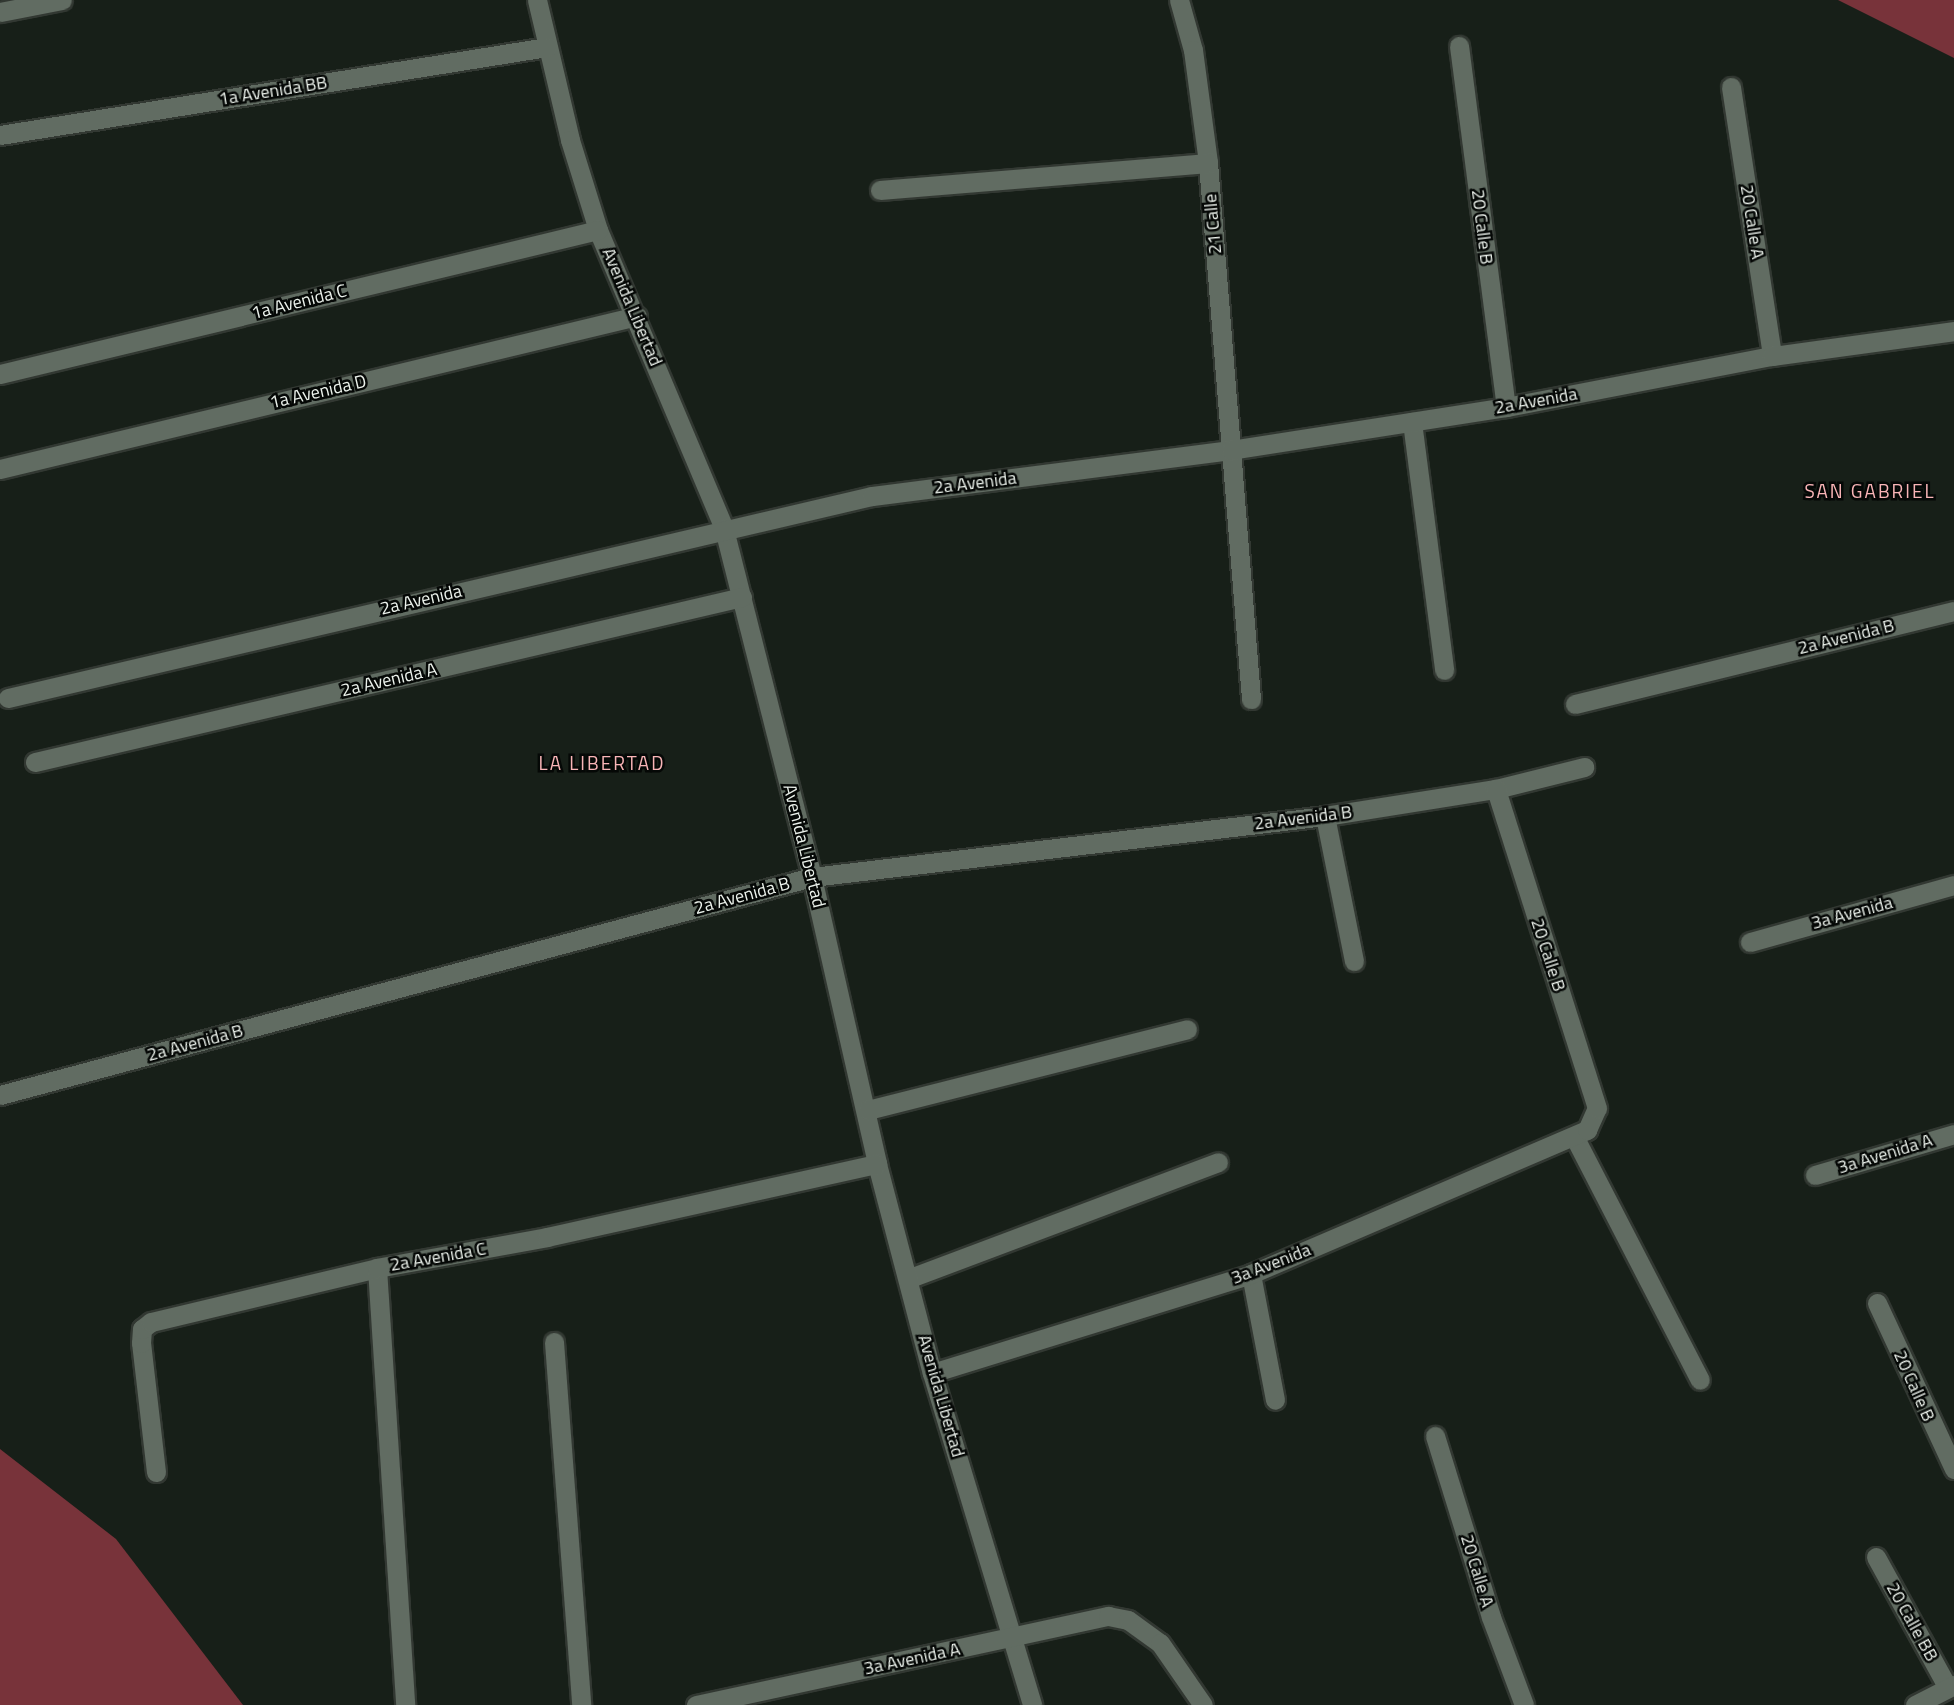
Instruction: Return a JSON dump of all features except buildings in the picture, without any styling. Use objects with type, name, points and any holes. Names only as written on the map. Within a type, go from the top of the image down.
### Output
[{"type":"street","points":[[0,12],[62,0]]},
{"type":"street","name":"Avenida Libertad","points":[[537,0],[547,47],[598,230],[637,316],[724,529],[812,877],[868,1110],[877,1164],[910,1278],[932,1373],[1032,1705]]},
{"type":"street","name":"21 Calle","points":[[1179,0],[1193,50],[1208,163],[1251,699]]},
{"type":"street","name":"20 Calle B","points":[[1459,46],[1506,407]]},
{"type":"street","name":"1a Avenida BB","points":[[0,135],[547,47]]},
{"type":"street","name":"20 Calle A","points":[[1731,88],[1772,356]]},
{"type":"street","points":[[880,190],[1208,163]]},
{"type":"street","name":"1a Avenida C","points":[[0,374],[598,230]]},
{"type":"street","name":"1a Avenida D","points":[[0,469],[637,316]]},
{"type":"street","name":"2a Avenida","points":[[8,698],[872,496],[1231,450],[1506,407],[1772,356],[1954,331]]},
{"type":"street","points":[[1412,422],[1444,670]]},
{"type":"street","name":"2a Avenida A","points":[[35,762],[742,597]]},
{"type":"street","name":"2a Avenida B","points":[[1575,704],[1954,611]]},
{"type":"street","name":"2a Avenida B","points":[[0,1096],[812,877],[1325,816],[1496,789],[1584,767]]},
{"type":"street","name":"20 Calle B","points":[[1496,789],[1597,1108],[1593,1120]]},
{"type":"street","points":[[1325,816],[1354,961]]},
{"type":"street","name":"3a Avenida","points":[[1750,942],[1954,885]]},
{"type":"street","points":[[868,1110],[1187,1029]]},
{"type":"street","name":"3a Avenida","points":[[932,1373],[1251,1274],[1575,1138],[1593,1120]]},
{"type":"street","name":"3a Avenida A","points":[[1815,1175],[1954,1134]]},
{"type":"street","points":[[1575,1138],[1700,1380]]},
{"type":"street","points":[[910,1278],[1218,1162]]},
{"type":"street","name":"2a Avenida C","points":[[156,1472],[142,1329],[151,1322],[377,1268],[547,1237],[877,1164]]},
{"type":"street","points":[[377,1268],[405,1705]]},
{"type":"street","points":[[1251,1274],[1275,1400]]},
{"type":"street","name":"20 Calle B","points":[[1877,1303],[1954,1469]]},
{"type":"street","points":[[554,1342],[581,1705]]},
{"type":"street","name":"20 Calle A","points":[[1435,1436],[1491,1617],[1524,1705]]},
{"type":"street","name":"20 Calle BB","points":[[1876,1557],[1951,1686]]},
{"type":"street","name":"3a Avenida A","points":[[696,1705],[1108,1616],[1128,1620],[1160,1643],[1203,1705]]},
{"type":"street","points":[[1915,1705],[1951,1686]]},
{"type":"shaded area","points":[[1838,0],[1954,0],[1954,58]]},
{"type":"shaded area","points":[[0,1449],[116,1539],[243,1705],[0,1705]]},
{"type":"district","name":"SAN GABRIEL","points":[[1870,491]]},
{"type":"district","name":"LA LIBERTAD","points":[[602,763]]}]
